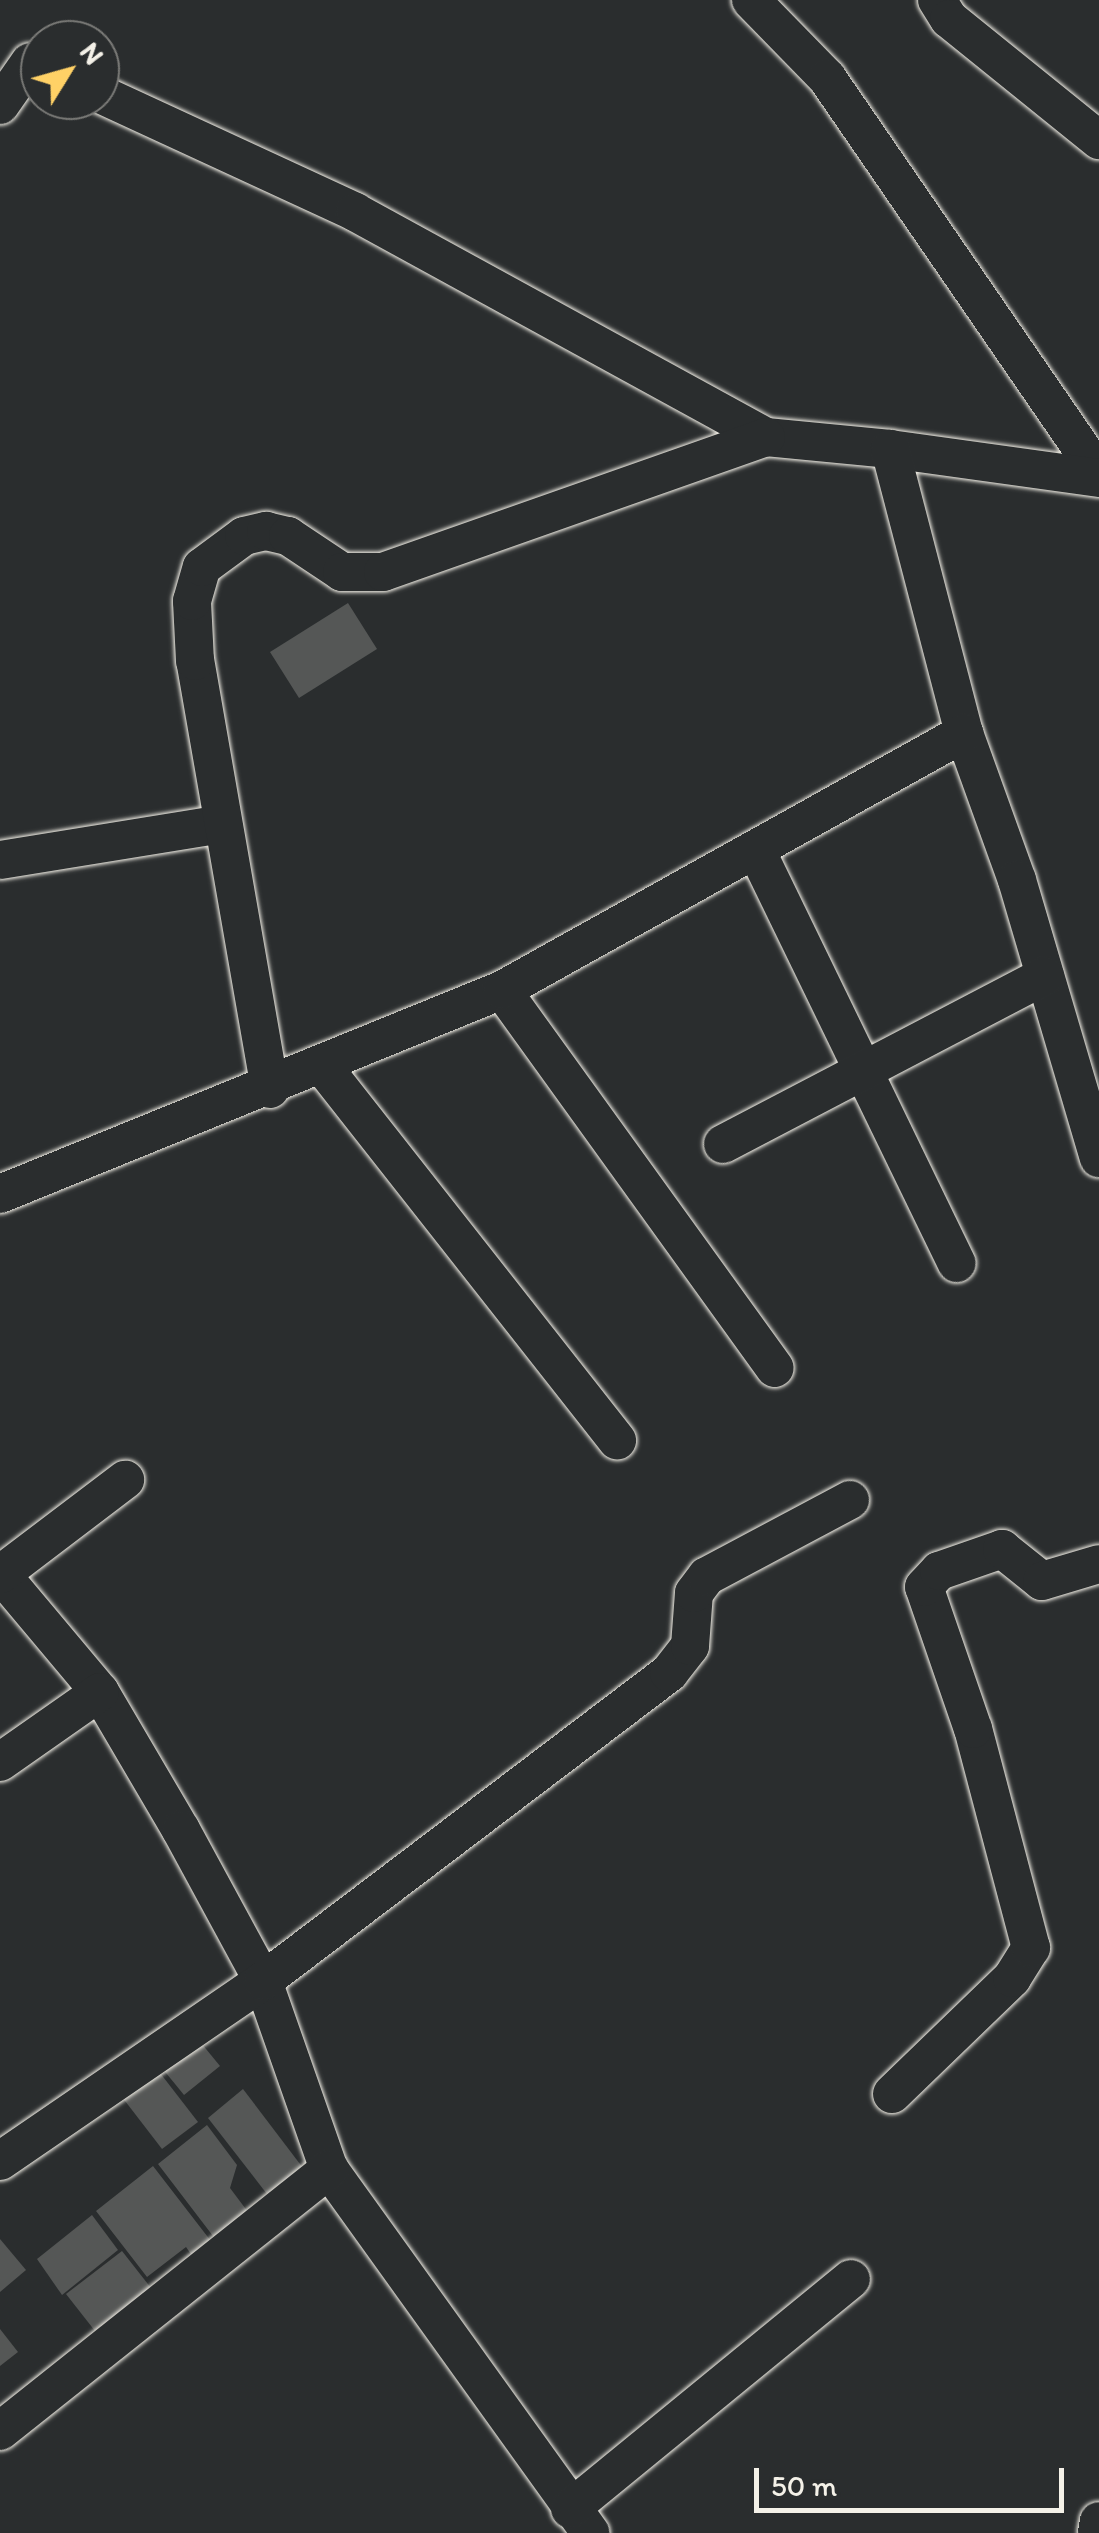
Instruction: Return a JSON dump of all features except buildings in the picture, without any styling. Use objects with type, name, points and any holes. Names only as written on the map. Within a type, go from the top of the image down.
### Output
[{"type":"street","points":[[751,0],[827,78],[1099,476]]},
{"type":"street","points":[[938,0],[949,19],[1099,140]]},
{"type":"street","points":[[0,105],[20,65]]},
{"type":"street","points":[[120,103],[355,212],[766,437],[1099,476]]},
{"type":"street","points":[[270,1089],[222,824],[192,601],[214,555],[266,531],[288,536],[342,572],[383,572],[766,437]]},
{"type":"street","points":[[890,449],[964,732],[1045,976],[1099,1158]]},
{"type":"street","points":[[0,1194],[324,1068],[502,990],[757,852],[964,732]]},
{"type":"street","points":[[0,860],[222,824]]},
{"type":"street","points":[[757,852],[958,1264]]},
{"type":"street","points":[[723,1144],[1045,976]]},
{"type":"street","points":[[502,990],[775,1368]]},
{"type":"street","points":[[324,1068],[617,1442]]},
{"type":"street","points":[[125,1480],[0,1573],[100,1692],[263,1981],[329,2169],[580,2521],[851,2279]]},
{"type":"street","points":[[0,2162],[263,1981],[668,1673],[690,1646],[694,1593],[707,1576],[850,1500]]},
{"type":"street","points":[[892,2094],[1012,1978],[1030,1948],[986,1776],[924,1586],[938,1571],[1002,1549],[1042,1581],[1099,1564]]},
{"type":"street","points":[[0,1762],[100,1692]]},
{"type":"street","points":[[0,2431],[329,2169]]},
{"type":"street","points":[[1097,2533],[1099,2520]]}]
